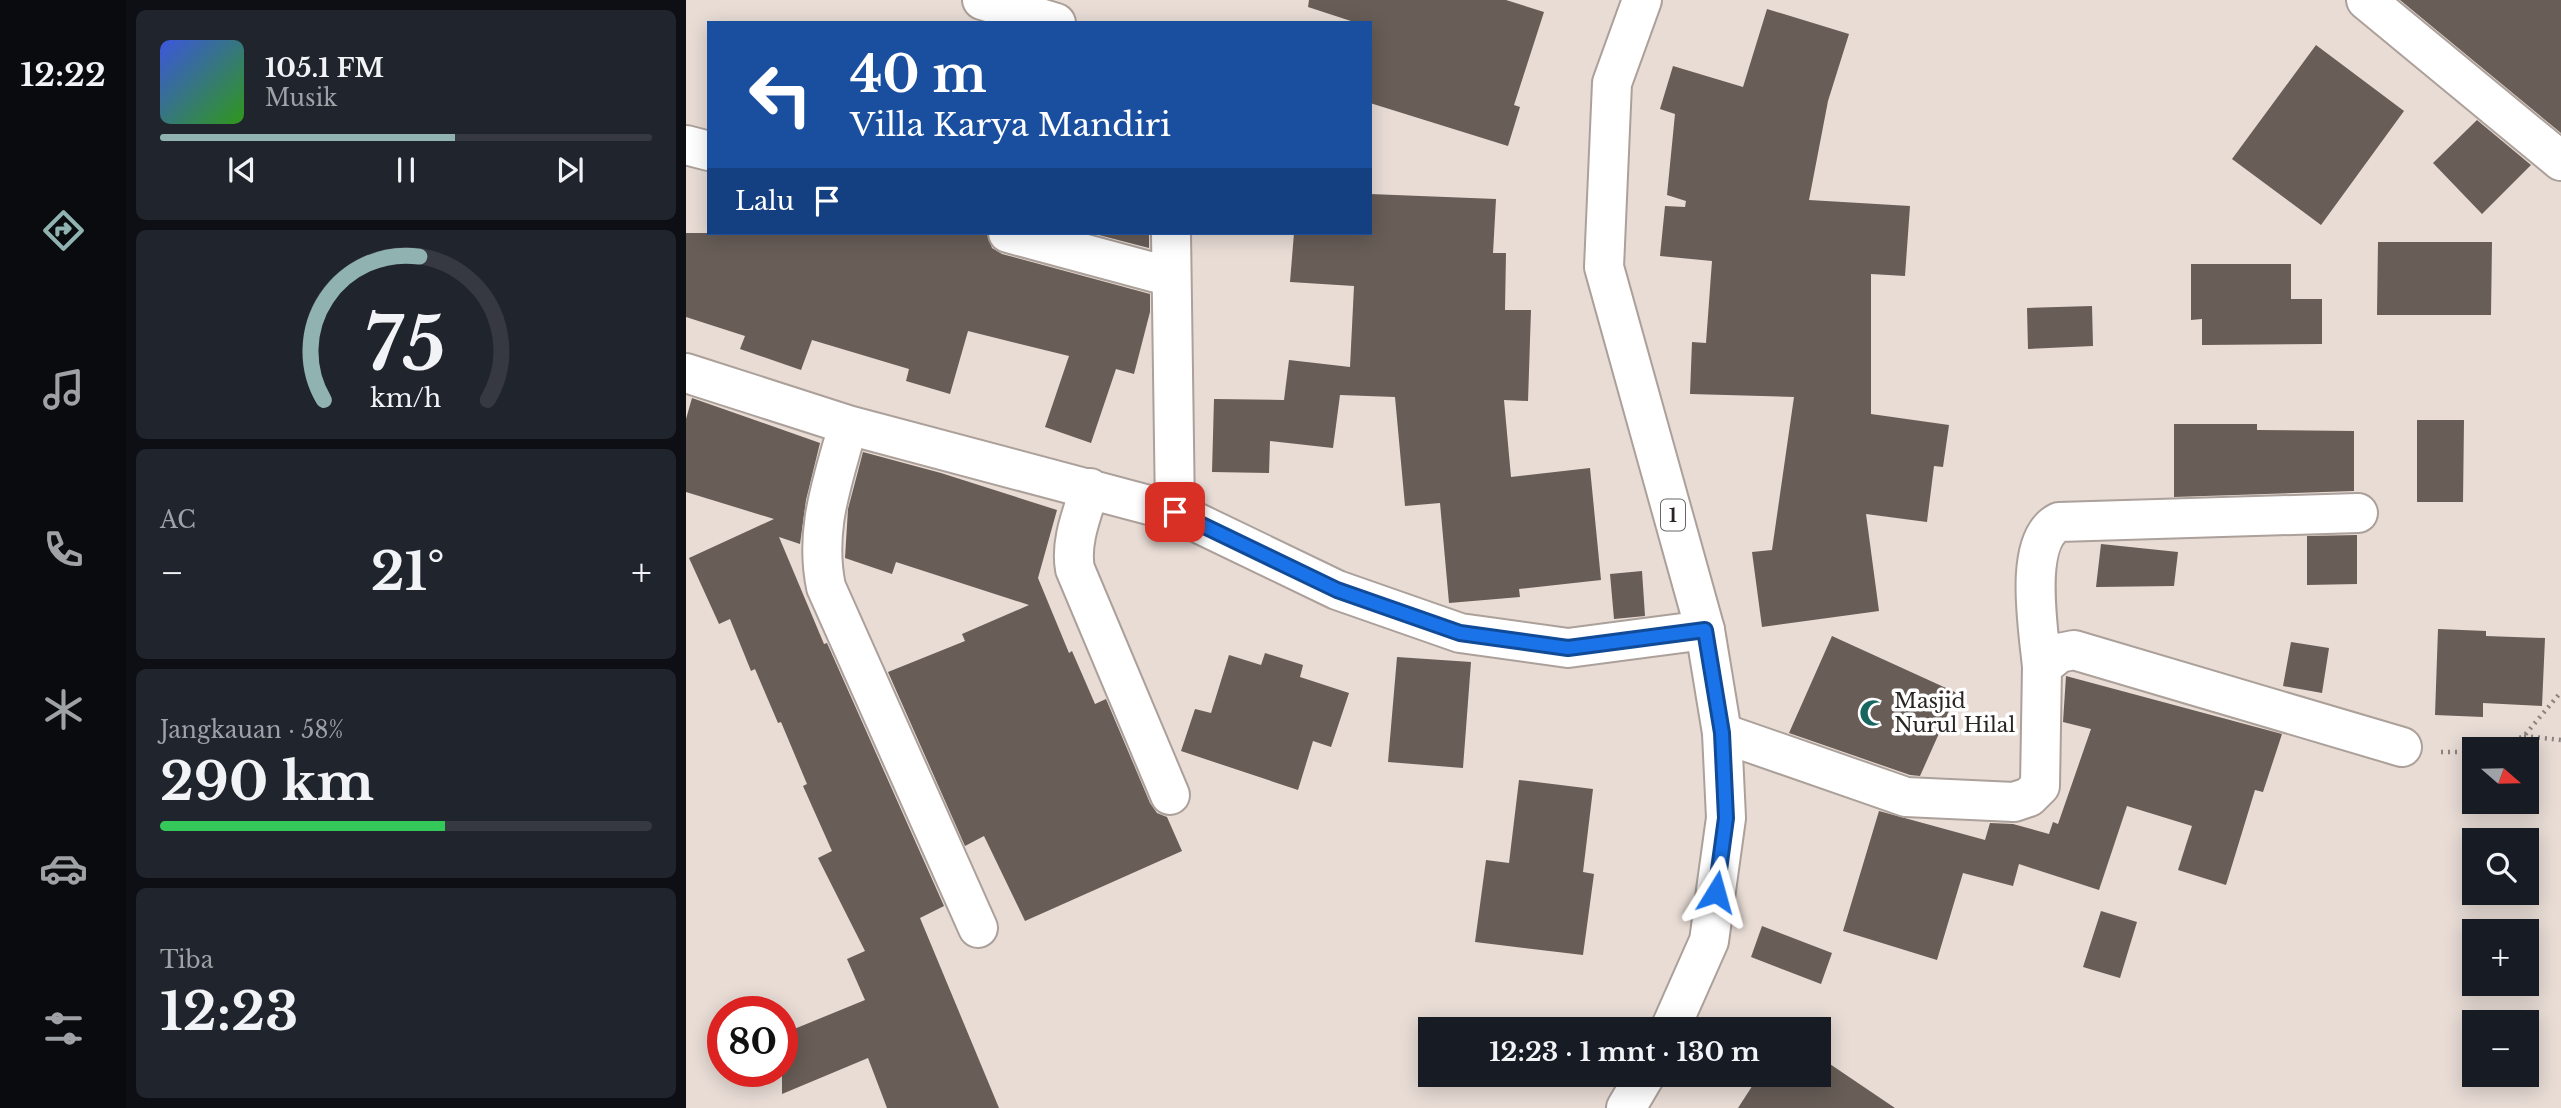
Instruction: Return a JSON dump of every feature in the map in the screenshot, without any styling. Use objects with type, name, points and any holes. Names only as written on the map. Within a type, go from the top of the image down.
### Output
[{"type":"main road","points":[[982,0],[1050,21]]},
{"type":"main road","name":"1","points":[[1642,0],[1612,83],[1604,267],[1705,630],[1722,733],[1726,818],[1709,941],[1675,1017]]},
{"type":"main road","points":[[2366,0],[2561,161]]},
{"type":"main road","points":[[686,145],[707,150]]},
{"type":"main road","points":[[1015,235],[1171,277]]},
{"type":"main road","points":[[1171,235],[1175,512]]},
{"type":"main road","points":[[686,373],[848,425],[1175,512],[1337,590],[1460,633],[1568,648],[1705,630]]},
{"type":"main road","points":[[848,425],[820,534],[820,559],[826,587],[978,928]]},
{"type":"main road","points":[[1090,488],[1075,540],[1075,569],[1170,795]]},
{"type":"main road","points":[[1722,733],[1906,797],[2014,802],[2029,797],[2040,786],[2042,667],[2035,594],[2039,544],[2049,527],[2059,523],[2358,513]]},
{"type":"main road","points":[[2042,667],[2059,653],[2074,650],[2402,747]]},
{"type":"main road","points":[[1626,1108],[1638,1087]]},
{"type":"path","points":[[2524,736],[2561,692]]},
{"type":"path","points":[[2524,736],[2561,740]]},
{"type":"building","points":[[1309,0],[1506,0],[1544,12],[1514,105],[1520,107],[1508,146],[1372,104],[1372,21],[1351,21],[1308,7]]},
{"type":"building","points":[[2400,0],[2561,0],[2561,133]]},
{"type":"building","points":[[1767,9],[1849,34],[1828,101],[1809,200],[1910,206],[1905,276],[1871,274],[1871,414],[1949,425],[1943,467],[1934,466],[1927,522],[1866,514],[1879,611],[1762,627],[1752,552],[1772,550],[1794,397],[1690,394],[1692,342],[1706,343],[1712,261],[1660,256],[1665,206],[1685,207],[1686,201],[1667,195],[1675,114],[1660,109],[1673,66],[1743,87]]},
{"type":"building","points":[[2316,45],[2404,111],[2321,225],[2232,159]]},
{"type":"building","points":[[2477,120],[2531,165],[2482,214],[2433,163]]},
{"type":"building","points":[[1372,194],[1496,199],[1493,253],[1506,253],[1505,310],[1531,310],[1528,401],[1504,400],[1511,477],[1590,468],[1601,580],[1519,589],[1520,597],[1449,603],[1440,503],[1405,506],[1395,397],[1340,395],[1333,448],[1270,441],[1269,473],[1212,472],[1214,399],[1284,400],[1289,360],[1350,367],[1354,286],[1290,282],[1294,235],[1372,235]]},
{"type":"building","points":[[686,233],[988,235],[992,248],[1002,254],[1150,294],[1150,312],[1134,374],[1116,369],[1091,443],[1045,427],[1069,356],[968,331],[950,394],[906,381],[909,369],[812,340],[801,370],[740,349],[745,336],[686,317]]},
{"type":"building","points":[[1099,235],[1149,235],[1149,248]]},
{"type":"building","points":[[2378,242],[2492,242],[2491,315],[2377,315]]},
{"type":"building","points":[[2191,264],[2291,264],[2291,299],[2322,299],[2322,344],[2202,345],[2202,319],[2191,320]]},
{"type":"building","points":[[2092,306],[2093,346],[2028,349],[2027,308]]},
{"type":"building","points":[[692,398],[820,443],[806,500],[800,544],[779,537],[824,644],[827,643],[944,906],[920,918],[999,1108],[887,1108],[868,1058],[782,1094],[782,1087],[798,1087],[798,1027],[865,1000],[847,959],[865,951],[818,858],[832,851],[803,786],[807,784],[781,722],[778,723],[755,669],[751,671],[730,619],[719,624],[689,558],[774,519],[686,492],[686,419]]},
{"type":"building","points":[[2417,420],[2464,420],[2463,502],[2417,502]]},
{"type":"building","points":[[2174,424],[2257,424],[2257,430],[2354,431],[2354,491],[2174,497]]},
{"type":"building","points":[[863,452],[941,473],[1057,510],[1038,578],[1069,653],[1072,651],[1095,704],[1106,699],[1150,803],[1157,813],[1167,817],[1182,851],[1025,921],[984,836],[965,846],[888,672],[965,641],[962,634],[1029,605],[896,562],[892,574],[845,558],[848,509]]},
{"type":"building","points":[[2357,535],[2357,584],[2307,585],[2307,536]]},
{"type":"building","points":[[2101,544],[2178,552],[2174,586],[2096,587]]},
{"type":"building","points":[[1642,571],[1645,616],[1614,619],[1610,574]]},
{"type":"building","points":[[2438,629],[2486,631],[2486,636],[2545,638],[2542,706],[2483,703],[2483,717],[2435,715]]},
{"type":"building","name":"Masjid Nurul Hilal","points":[[1832,636],[1957,693],[1920,776],[1910,775],[1789,733]]},
{"type":"building","points":[[2291,642],[2329,648],[2322,693],[2283,686]]},
{"type":"building","points":[[1265,653],[1303,665],[1300,677],[1349,693],[1331,747],[1313,741],[1298,790],[1181,751],[1195,709],[1211,713],[1229,655],[1261,665]]},
{"type":"building","points":[[1397,657],[1471,662],[1463,768],[1388,762]]},
{"type":"building","points":[[2066,676],[2282,734],[2263,792],[2255,790],[2226,885],[2178,870],[2192,826],[2127,806],[2099,890],[2019,864],[2013,886],[1963,873],[1937,960],[1843,931],[1879,811],[1985,840],[1990,823],[2013,824],[2049,834],[2053,822],[2058,824],[2091,729],[2063,722]]},
{"type":"building","points":[[1519,780],[1593,789],[1583,872],[1594,874],[1583,955],[1475,942],[1486,860],[1509,863]]},
{"type":"building","points":[[2101,911],[2137,922],[2120,978],[2083,967]]},
{"type":"building","points":[[1762,926],[1832,953],[1821,984],[1751,957]]},
{"type":"building","points":[[1831,1065],[1895,1108],[1738,1108],[1752,1087],[1831,1087]]},
{"type":"place","name":"Masjid Nurul Hilal","points":[[1873,713]]},
{"type":"route","points":[[1175,512],[1337,590],[1460,633],[1568,648],[1705,630],[1722,733],[1726,818],[1716,892]]}]
